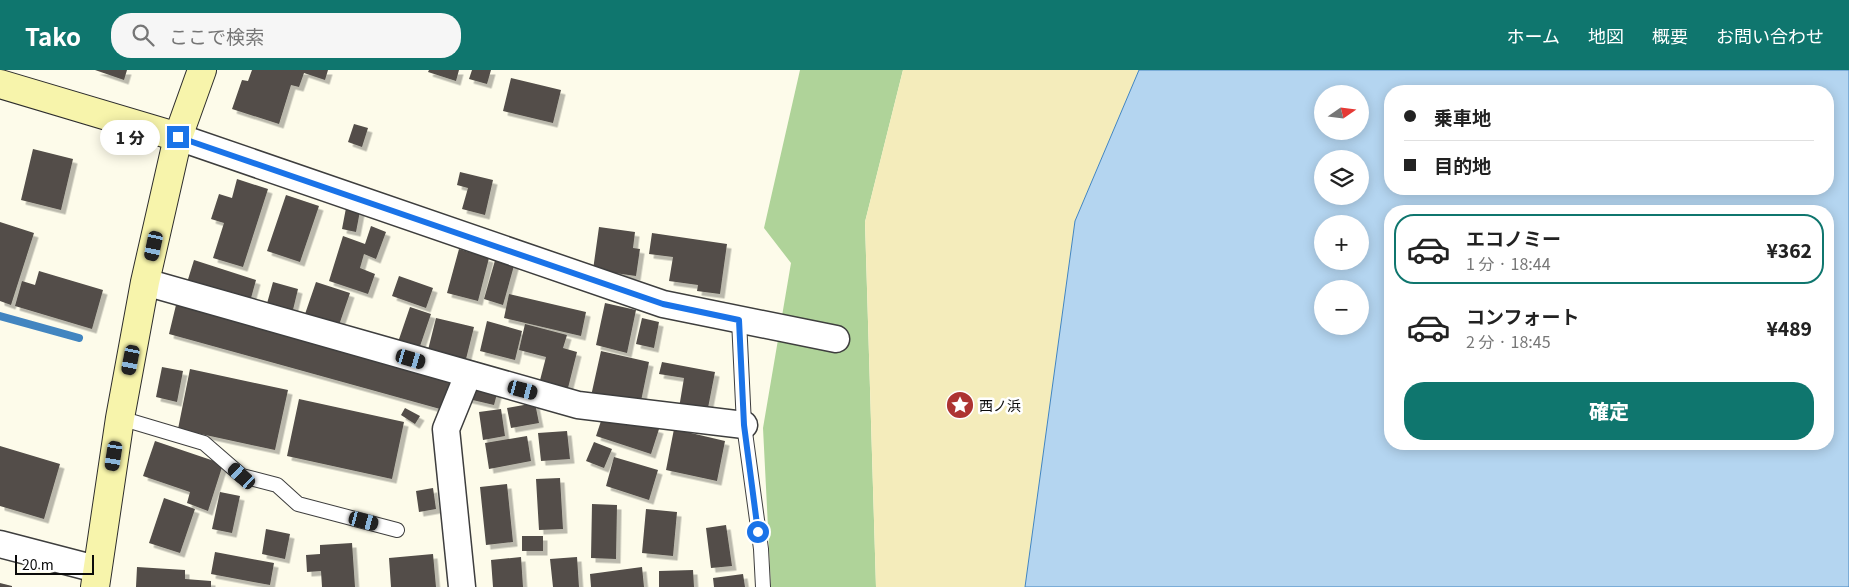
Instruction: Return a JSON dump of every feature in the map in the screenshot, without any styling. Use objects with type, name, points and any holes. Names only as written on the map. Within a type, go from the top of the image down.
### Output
[{"type":"street","points":[[0,544],[95,578],[120,418],[145,282],[178,137],[202,70]]},
{"type":"street","points":[[0,84],[178,137],[663,304],[836,339]]},
{"type":"street","points":[[145,282],[578,405],[744,425]]},
{"type":"street","points":[[462,587],[446,429],[468,375]]},
{"type":"lane","points":[[739,320],[744,425],[761,549],[763,587]]},
{"type":"lane","points":[[120,418],[204,443],[242,476],[277,485],[298,504],[397,530]]},
{"type":"green space","points":[[800,70],[903,70],[865,222],[876,587],[771,587],[763,428],[791,263],[764,228]]},
{"type":"sand","name":"西ノ浜","points":[[903,70],[1139,70],[1075,221],[1025,587],[876,587],[865,222]]},
{"type":"water","points":[[1139,70],[1849,70],[1849,587],[1025,587],[1075,221]]},
{"type":"building","points":[[95,70],[127,70],[124,80]]},
{"type":"building","points":[[252,70],[328,70],[325,80],[304,73],[299,87],[291,85],[279,124],[232,109],[242,80],[248,81]]},
{"type":"building","points":[[429,70],[459,70],[456,81],[428,72]]},
{"type":"building","points":[[472,70],[491,70],[487,84],[469,79]]},
{"type":"building","points":[[511,78],[561,90],[553,123],[503,111]]},
{"type":"building","points":[[354,124],[368,128],[362,147],[348,142]]},
{"type":"building","points":[[33,149],[73,159],[61,210],[21,200]]},
{"type":"building","points":[[460,172],[493,180],[485,215],[462,209],[468,188],[457,185]]},
{"type":"building","points":[[237,179],[268,189],[243,267],[213,258],[224,223],[211,219],[219,194],[232,198]]},
{"type":"building","points":[[286,195],[319,206],[300,262],[267,251]]},
{"type":"building","points":[[346,208],[360,211],[356,232],[342,229]]},
{"type":"building","points":[[0,222],[34,233],[11,305],[0,301]]},
{"type":"building","points":[[371,226],[386,232],[376,259],[364,254],[360,268],[375,274],[368,294],[329,281],[343,236],[365,244]]},
{"type":"building","points":[[599,227],[635,232],[633,248],[640,249],[636,276],[593,270]]},
{"type":"building","points":[[652,233],[727,244],[720,294],[697,291],[698,285],[669,281],[673,257],[649,254]]},
{"type":"building","points":[[459,249],[489,258],[478,301],[447,293]]},
{"type":"building","points":[[496,257],[515,262],[503,305],[484,299]]},
{"type":"building","points":[[194,260],[256,280],[248,309],[185,289]]},
{"type":"building","points":[[39,271],[103,290],[92,329],[15,306],[22,281],[35,285]]},
{"type":"building","points":[[399,276],[433,288],[426,308],[392,296]]},
{"type":"building","points":[[273,282],[298,289],[292,314],[266,307]]},
{"type":"building","points":[[316,282],[350,293],[338,328],[304,317]]},
{"type":"building","points":[[509,294],[586,312],[581,336],[504,318]]},
{"type":"building","points":[[605,303],[636,310],[627,353],[596,345]]},
{"type":"building","points":[[176,305],[459,383],[451,412],[169,334]]},
{"type":"building","points":[[410,307],[431,314],[418,352],[397,345]]},
{"type":"building","points":[[436,318],[474,327],[465,363],[427,354]]},
{"type":"building","points":[[642,318],[659,322],[654,348],[636,344]]},
{"type":"building","points":[[487,321],[522,331],[515,360],[480,351]]},
{"type":"building","points":[[525,324],[567,335],[563,348],[577,352],[566,396],[538,388],[546,357],[519,350]]},
{"type":"building","points":[[601,351],[649,362],[640,406],[591,396]]},
{"type":"building","points":[[662,362],[715,372],[707,413],[679,408],[684,378],[659,374]]},
{"type":"building","points":[[162,367],[183,371],[177,402],[156,397]]},
{"type":"building","points":[[190,369],[288,390],[275,450],[178,429]]},
{"type":"building","points":[[467,383],[498,390],[494,405],[464,398]]},
{"type":"building","points":[[299,399],[404,422],[392,479],[287,456]]},
{"type":"building","points":[[535,403],[539,423],[511,428],[507,408]]},
{"type":"building","points":[[405,408],[420,416],[415,424],[401,415]]},
{"type":"building","points":[[501,409],[505,436],[483,440],[479,412]]},
{"type":"building","points":[[604,412],[659,429],[651,454],[596,436]]},
{"type":"building","points":[[674,429],[725,441],[717,481],[666,470]]},
{"type":"building","points":[[567,431],[570,459],[541,461],[538,433]]},
{"type":"building","points":[[527,436],[531,461],[489,469],[485,443]]},
{"type":"building","points":[[155,441],[223,464],[208,511],[187,503],[190,492],[143,476]]},
{"type":"building","points":[[594,442],[612,449],[604,468],[586,461]]},
{"type":"building","points":[[0,446],[60,464],[44,519],[0,506]]},
{"type":"building","points":[[614,457],[658,470],[649,500],[606,486]]},
{"type":"building","points":[[560,478],[563,529],[539,530],[536,479]]},
{"type":"building","points":[[507,484],[513,542],[486,545],[480,487]]},
{"type":"building","points":[[433,488],[436,509],[419,512],[416,491]]},
{"type":"building","points":[[220,492],[240,496],[232,533],[212,529]]},
{"type":"building","points":[[164,498],[195,509],[180,553],[149,543]]},
{"type":"building","points":[[592,504],[617,505],[616,559],[591,558]]},
{"type":"building","points":[[646,509],[677,512],[673,556],[642,553]]},
{"type":"building","points":[[726,525],[732,566],[711,568],[706,528]]},
{"type":"building","points":[[266,529],[290,534],[285,559],[262,554]]},
{"type":"building","points":[[522,536],[543,536],[543,551],[522,551]]},
{"type":"building","points":[[352,543],[355,587],[322,587],[321,571],[307,572],[306,555],[320,554],[320,545]]},
{"type":"building","points":[[215,552],[274,563],[270,585],[211,574]]},
{"type":"building","points":[[433,554],[436,587],[391,587],[389,558]]},
{"type":"building","points":[[521,557],[523,587],[493,587],[491,560]]},
{"type":"building","points":[[577,557],[579,587],[553,587],[550,559]]},
{"type":"building","points":[[137,567],[185,570],[185,579],[211,581],[211,587],[136,587]]},
{"type":"building","points":[[642,567],[644,587],[591,587],[590,574]]},
{"type":"building","points":[[693,570],[694,587],[659,587],[659,571]]},
{"type":"building","points":[[743,574],[745,587],[714,587],[713,578]]},
{"type":"building","points":[[0,583],[12,586],[12,587],[0,587]]},
{"type":"waterway","points":[[0,316],[79,338]]},
{"type":"place","name":"西ノ浜","points":[[960,405]]},
{"type":"route","points":[[178,137],[663,304],[739,320],[744,425],[758,532]]}]
